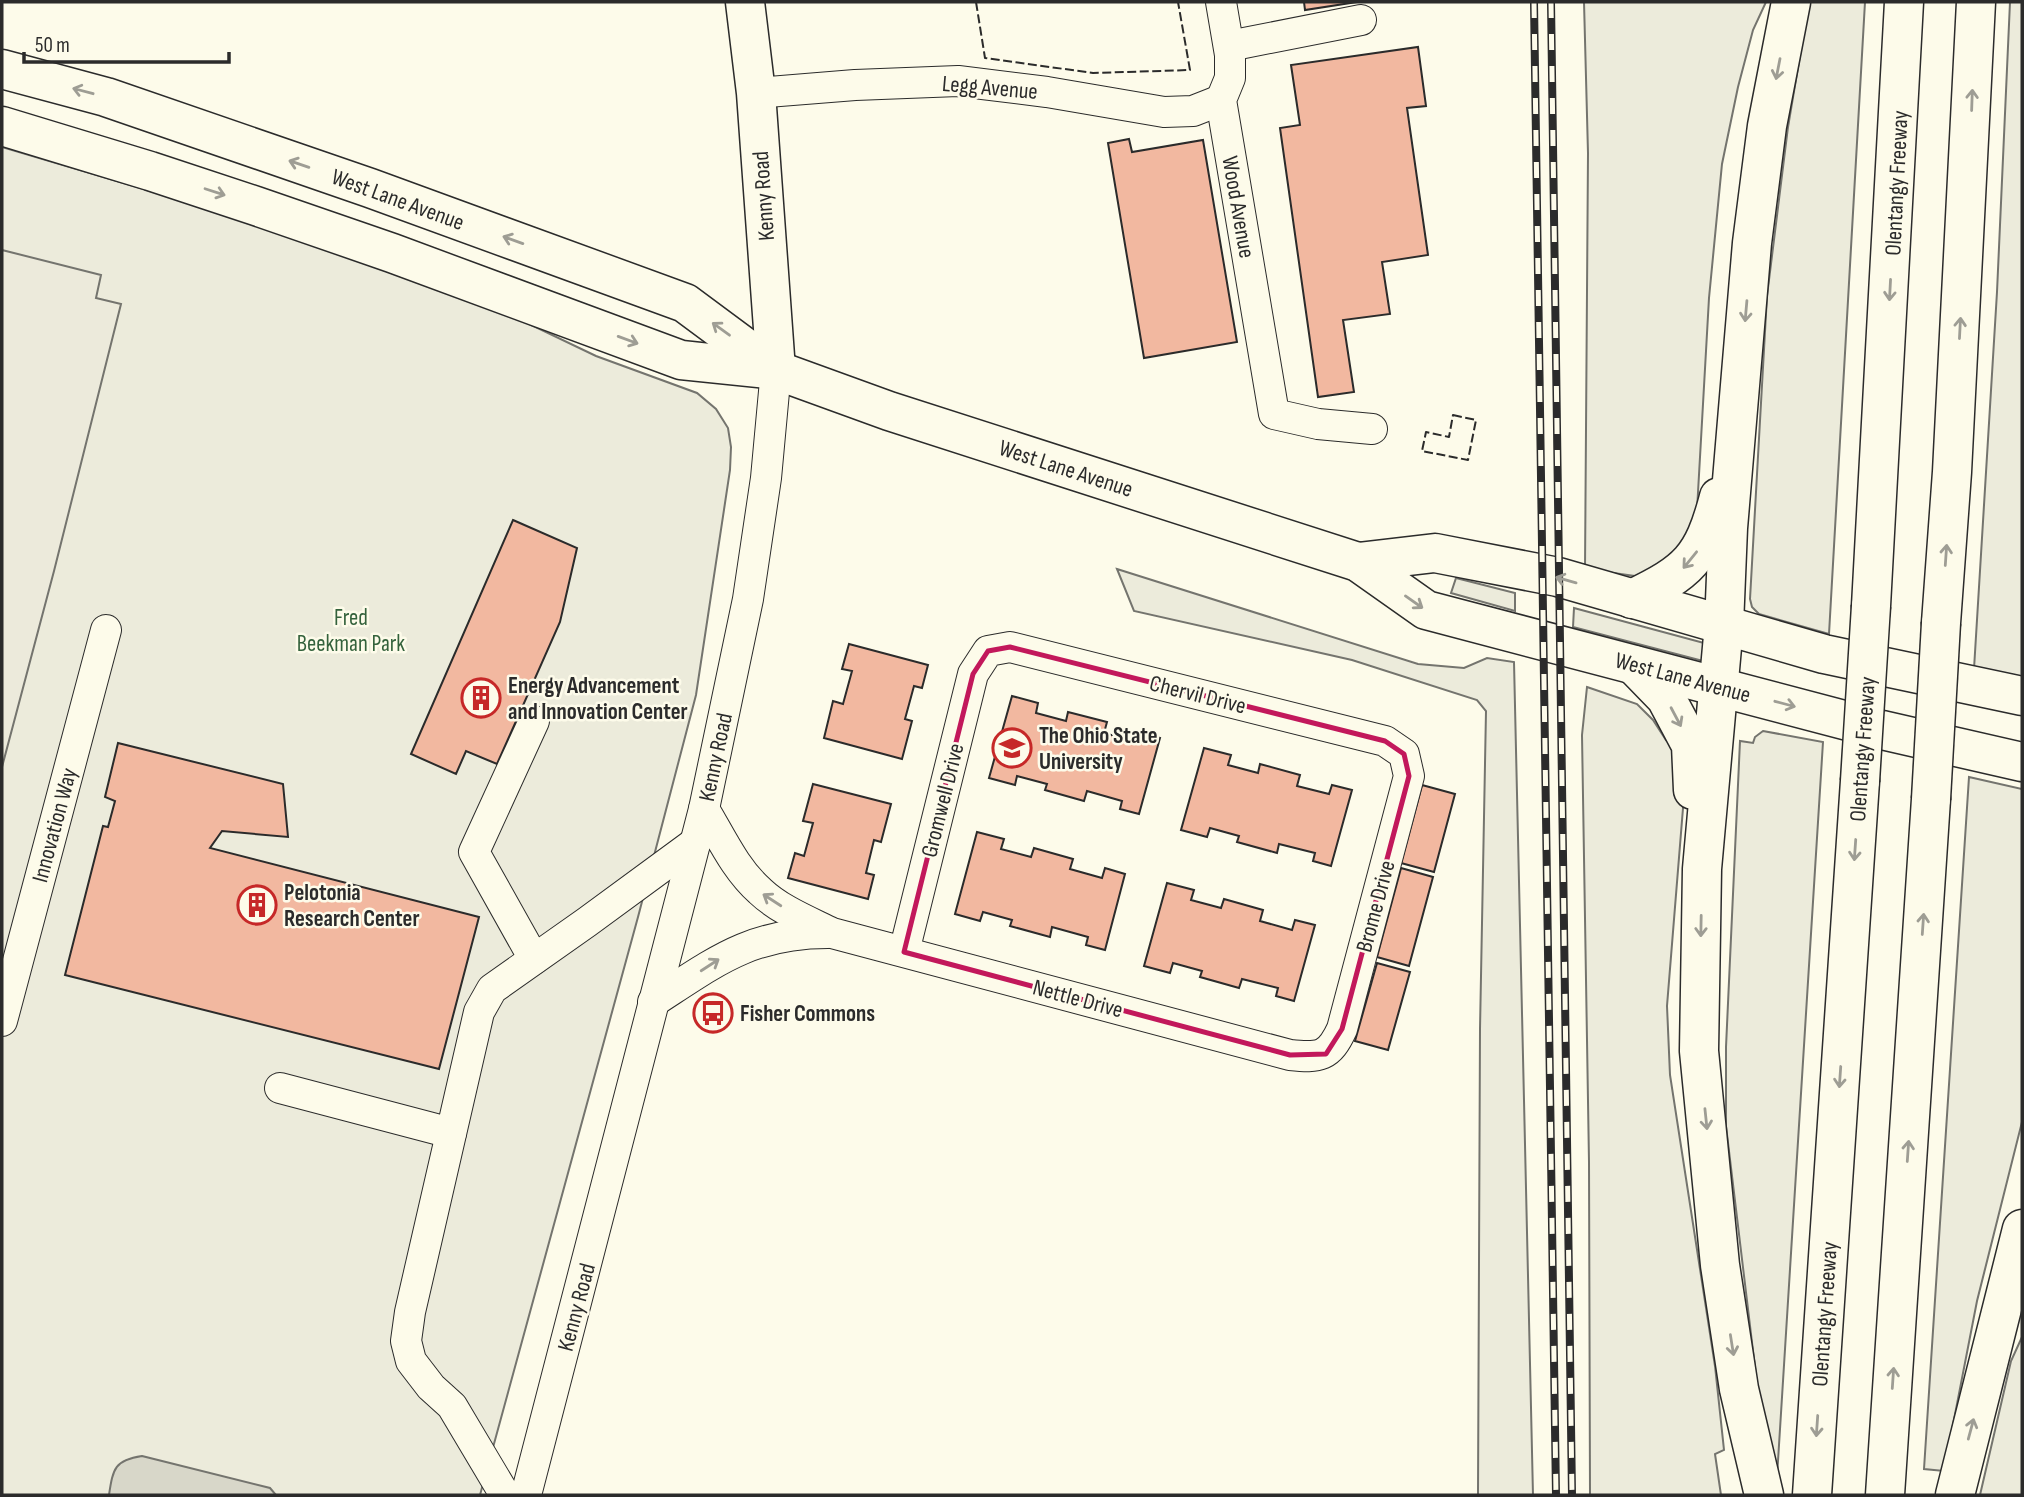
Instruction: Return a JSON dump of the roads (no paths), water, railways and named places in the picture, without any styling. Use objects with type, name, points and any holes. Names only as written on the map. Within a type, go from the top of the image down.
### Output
[{"type":"main road","name":"Kenny Road","points":[[745,2],[755,93],[776,370]]},
{"type":"main road","points":[[1764,1495],[1739,1389],[1727,1306],[1699,1051],[1702,869],[1724,625],[1728,528],[1752,243],[1768,126],[1791,2]]},
{"type":"main road","name":"Olentangy Freeway","points":[[1812,1495],[1871,606],[1904,2]]},
{"type":"main road","points":[[1885,1495],[1952,472],[1976,2]]},
{"type":"main road","name":"West Lane Avenue","points":[[2,69],[106,97],[370,188],[685,303],[776,370]]},
{"type":"main road","name":"West Lane Avenue","points":[[2,126],[256,206],[392,253],[681,360],[776,370],[889,411],[1358,562],[1426,610],[1882,730],[2022,762]]},
{"type":"main road","points":[[1632,599],[1669,581],[1690,563],[1702,544],[1712,521],[1737,427]]},
{"type":"main road","name":"West Lane Avenue","points":[[1358,562],[1434,553],[1558,577],[1824,654],[2022,696]]},
{"type":"main road","points":[[1634,665],[1665,698],[1690,745],[1702,869]]},
{"type":"main road","points":[[1955,1495],[2022,1229]]},
{"type":"street","name":"Wood Avenue","points":[[1222,2],[1229,46],[1230,78],[1221,100],[1274,414],[1318,424],[1371,429]]},
{"type":"street","points":[[1229,46],[1361,20]]},
{"type":"street","name":"Legg Avenue","points":[[755,93],[958,81],[1046,92],[1164,113],[1194,111],[1221,100]]},
{"type":"street","name":"Kenny Road","points":[[526,1495],[704,809],[748,599],[766,478],[776,370]]},
{"type":"street","name":"Innovation Way","points":[[2,1021],[106,630]]},
{"type":"street","name":"Chervil Drive","points":[[988,651],[1010,647],[1385,741],[1404,754]]},
{"type":"street","name":"Gromwell Drive","points":[[904,952],[973,674],[988,651]]},
{"type":"street","points":[[534,721],[474,852],[534,959]]},
{"type":"street","name":"Brome Drive","points":[[1326,1054],[1336,1043],[1342,1028],[1406,789],[1409,776],[1404,754]]},
{"type":"street","name":"Nettle Drive","points":[[704,809],[738,865],[761,892],[832,933],[1290,1055],[1309,1057],[1326,1054]]},
{"type":"street","points":[[505,1495],[452,1406],[431,1387],[411,1361],[406,1341],[410,1312],[479,1012],[492,989],[696,842]]},
{"type":"street","name":"Nettle Drive","points":[[653,1002],[722,957],[758,942],[782,935],[832,933]]},
{"type":"street","points":[[280,1088],[451,1133]]},
{"type":"railway","points":[[1534,2],[1556,1495]]},
{"type":"railway","points":[[1551,2],[1572,1495]]},
{"type":"place","name":"Energy Advancement and Innovation Center","points":[[481,698]]},
{"type":"place","name":"The Ohio State University","points":[[1012,748]]},
{"type":"place","name":"Pelotonia Research Center","points":[[257,905]]},
{"type":"place","name":"Fisher Commons","points":[[713,1013]]},
{"type":"park label","name":"Fred Beekman Park","points":[[351,630]]}]
